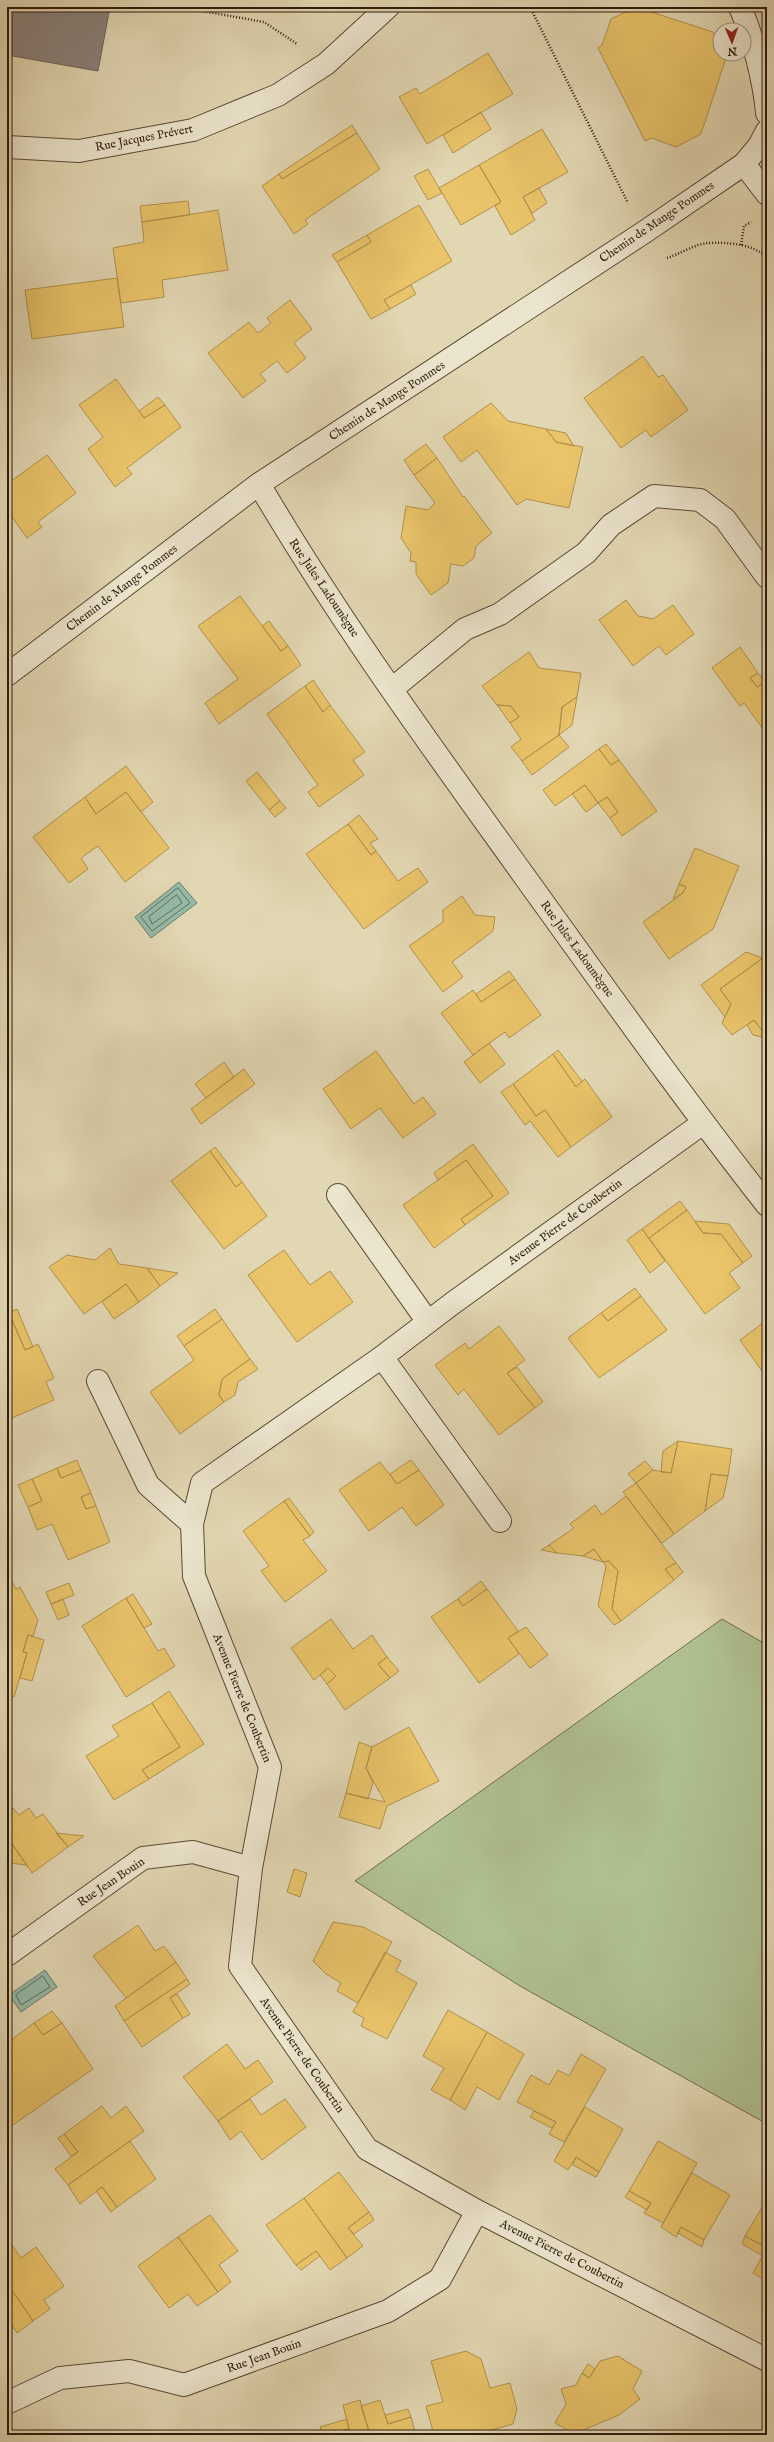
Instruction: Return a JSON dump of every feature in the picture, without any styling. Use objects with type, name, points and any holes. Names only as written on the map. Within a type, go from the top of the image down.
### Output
[{"type":"street","name":"Rue Jacques Prévert","points":[[7,147],[79,151],[193,130],[278,95],[326,64],[388,7]]},
{"type":"street","points":[[740,7],[747,22],[766,99],[767,113]]},
{"type":"street","name":"Chemin de Mange Pommes","points":[[7,675],[259,484],[643,233],[744,164],[759,146],[767,131]]},
{"type":"street","points":[[744,164],[767,194]]},
{"type":"street","name":"Rue Jules Ladoumègue","points":[[259,484],[294,544],[430,745],[703,1123],[767,1205]]},
{"type":"street","points":[[392,689],[465,629],[500,614],[586,553],[611,525],[654,496],[700,500],[725,519],[767,577]]},
{"type":"street","name":"Avenue Pierre de Coubertin","points":[[703,1123],[382,1357],[202,1483],[192,1524],[194,1576],[270,1767],[251,1868],[240,1966],[367,2150],[477,2211],[767,2360]]},
{"type":"street","points":[[338,1195],[428,1322]]},
{"type":"street","points":[[382,1357],[500,1521]]},
{"type":"street","points":[[98,1382],[148,1485],[192,1524]]},
{"type":"street","name":"Rue Jean Bouin","points":[[7,1955],[143,1858],[192,1852],[251,1868]]},
{"type":"street","name":"Rue Jean Bouin","points":[[7,2403],[60,2378],[129,2371],[184,2385],[388,2311],[440,2279],[477,2211]]},
{"type":"path","points":[[180,7],[264,22],[326,64]]},
{"type":"path","points":[[530,7],[643,233],[660,261],[708,243],[740,245],[760,250],[767,258]]},
{"type":"path","points":[[740,245],[744,226],[756,219]]},
{"type":"shaded area","points":[[722,1619],[767,1645],[767,2124],[520,1986],[355,1881]]},
{"type":"water","points":[[179,882],[197,903],[151,938],[135,917]]},
{"type":"water","points":[[45,1970],[57,1987],[21,2012],[9,1995]]},
{"type":"building: Logements","points":[[636,7],[712,32],[712,62],[725,62],[701,134],[676,147],[652,138],[645,141],[598,48],[602,45],[611,19]]},
{"type":"building: Logements","points":[[488,53],[513,94],[427,144],[399,97],[416,88],[420,94]]},
{"type":"building: Logements","points":[[481,112],[491,129],[453,153],[443,135]]},
{"type":"building: Logements","points":[[352,125],[357,133],[282,179],[279,174]]},
{"type":"building: Logements","points":[[542,129],[568,172],[523,197],[535,220],[511,235],[495,206],[501,202],[479,165]]},
{"type":"building: Logements","points":[[357,133],[380,169],[305,220],[308,224],[294,234],[262,186],[279,174],[282,179]]},
{"type":"building: Logements","points":[[479,165],[501,202],[461,225],[439,188]]},
{"type":"building: Logements","points":[[428,169],[442,193],[428,200],[414,176]]},
{"type":"building: Logements","points":[[539,188],[547,203],[532,213],[523,197]]},
{"type":"building: Logements","points":[[188,201],[190,215],[142,222],[140,206]]},
{"type":"building: Logements","points":[[419,205],[452,261],[384,300],[390,309],[371,319],[337,262],[371,242],[367,235]]},
{"type":"building: Logements","points":[[218,210],[228,270],[162,280],[164,297],[121,303],[113,248],[144,242],[142,222]]},
{"type":"building: Logements","points":[[367,235],[371,242],[337,262],[332,255]]},
{"type":"building: Logements","points":[[117,278],[124,327],[32,339],[25,290]]},
{"type":"building: Logements","points":[[411,285],[416,294],[390,309],[384,300]]},
{"type":"building: Logements","points":[[290,300],[312,329],[294,343],[306,358],[287,373],[277,361],[260,374],[266,381],[243,398],[208,353],[249,322],[258,333],[271,323],[267,318]]},
{"type":"building: Logements","points":[[643,356],[658,377],[663,375],[688,410],[651,437],[646,430],[621,448],[584,398]]},
{"type":"building: Logements","points":[[116,379],[144,418],[165,405],[181,427],[127,468],[132,474],[115,487],[88,449],[103,437],[79,405]]},
{"type":"building: Logements","points":[[158,397],[165,405],[144,418],[139,411]]},
{"type":"building: Logements","points":[[491,403],[508,421],[546,429],[556,442],[583,447],[569,508],[526,499],[517,505],[477,450],[461,462],[443,437]]},
{"type":"building: Logements","points":[[546,429],[566,433],[574,446],[556,442]]},
{"type":"building: Logements","points":[[426,444],[437,458],[414,475],[404,460]]},
{"type":"building: Logements","points":[[47,455],[76,493],[38,522],[42,527],[27,538],[7,510],[7,484]]},
{"type":"building: Logements","points":[[437,458],[463,497],[464,496],[492,533],[476,546],[474,558],[463,566],[451,564],[448,583],[431,595],[416,574],[416,562],[410,561],[411,553],[401,538],[406,506],[428,510],[435,503],[414,475]]},
{"type":"building: Logements","points":[[240,596],[281,651],[288,646],[301,665],[219,724],[205,703],[238,679],[198,626]]},
{"type":"building: Logements","points":[[626,600],[638,616],[653,619],[673,605],[694,634],[666,655],[659,646],[633,666],[599,620]]},
{"type":"building: Logements","points":[[269,621],[288,646],[281,651],[262,626]]},
{"type":"building: Logements","points":[[740,647],[758,673],[750,678],[757,687],[765,682],[767,685],[766,733],[744,703],[740,706],[712,668]]},
{"type":"building: Logements","points":[[529,652],[539,668],[581,673],[577,697],[562,707],[559,735],[522,761],[511,747],[521,739],[510,723],[519,717],[511,706],[497,705],[482,686]]},
{"type":"building: Logements","points":[[758,673],[765,682],[757,687],[750,678]]},
{"type":"building: Logements","points":[[313,680],[330,705],[323,712],[305,686]]},
{"type":"building: Logements","points":[[305,686],[323,712],[330,705],[365,752],[353,760],[364,775],[319,807],[308,792],[318,785],[267,714]]},
{"type":"building: Logements","points":[[577,697],[572,725],[559,735],[562,707]]},
{"type":"building: Logements","points":[[497,705],[511,706],[519,717],[510,723]]},
{"type":"building: Logements","points":[[559,735],[569,747],[532,775],[522,761]]},
{"type":"building: Logements","points":[[606,744],[619,760],[611,765],[599,749]]},
{"type":"building: Logements","points":[[599,749],[611,765],[619,760],[657,811],[622,836],[610,818],[618,812],[607,797],[598,803],[585,785],[555,806],[543,790]]},
{"type":"building: Logements","points":[[126,766],[153,802],[141,812],[126,792],[96,814],[85,797]]},
{"type":"building: Logements","points":[[257,772],[280,801],[269,810],[246,781]]},
{"type":"building: Logements","points":[[585,785],[598,803],[586,812],[572,794]]},
{"type":"building: Logements","points":[[126,792],[169,848],[125,882],[98,846],[81,858],[88,869],[69,883],[33,837],[85,797],[96,814]]},
{"type":"building: Logements","points":[[607,797],[618,812],[610,818],[598,803]]},
{"type":"building: Logements","points":[[280,801],[286,808],[275,817],[269,810]]},
{"type":"building: Logements","points":[[359,815],[378,839],[370,843],[376,851],[371,855],[348,824]]},
{"type":"building: Logements","points":[[348,824],[371,855],[376,851],[398,881],[418,868],[428,882],[364,929],[306,854]]},
{"type":"building: Logements","points":[[695,848],[739,866],[713,929],[669,959],[643,922],[683,893],[686,887],[679,884]]},
{"type":"building: Logements","points":[[679,884],[686,887],[683,893],[673,899]]},
{"type":"building: Logements","points":[[462,896],[475,915],[495,917],[493,931],[452,962],[463,977],[443,992],[409,946],[443,922],[443,910]]},
{"type":"building: Logements","points":[[746,952],[763,958],[720,989],[731,1004],[725,1017],[701,985]]},
{"type":"building: Logements","points":[[763,958],[767,962],[767,1037],[754,1020],[732,1035],[722,1023],[731,1004],[720,989]]},
{"type":"building: Logements","points":[[509,971],[515,979],[481,1002],[476,994]]},
{"type":"building: Logements","points":[[515,979],[541,1015],[509,1038],[505,1032],[473,1055],[441,1013],[473,990],[481,1002]]},
{"type":"building: Logements","points":[[754,1020],[767,1038],[753,1035],[747,1025]]},
{"type":"building: Logements","points":[[489,1043],[505,1064],[480,1083],[464,1062]]},
{"type":"building: Logements","points":[[558,1050],[582,1081],[576,1087],[553,1054]]},
{"type":"building: Logements","points":[[376,1051],[414,1104],[423,1097],[436,1114],[403,1138],[380,1108],[351,1129],[323,1089]]},
{"type":"building: Logements","points":[[553,1054],[576,1087],[585,1079],[612,1117],[571,1147],[545,1110],[536,1116],[513,1084]]},
{"type":"building: Logements","points":[[224,1062],[234,1077],[206,1098],[195,1084]]},
{"type":"building: Logements","points":[[244,1069],[255,1084],[201,1124],[191,1109]]},
{"type":"building: Logements","points":[[513,1084],[536,1116],[545,1110],[571,1147],[558,1157],[530,1121],[525,1125],[501,1092]]},
{"type":"building: Logements","points":[[473,1144],[509,1193],[465,1225],[461,1219],[493,1196],[466,1160],[438,1180],[434,1173]]},
{"type":"building: Logements","points":[[215,1147],[242,1182],[236,1187],[210,1151]]},
{"type":"building: Logements","points":[[210,1151],[236,1187],[242,1182],[267,1216],[224,1249],[171,1181]]},
{"type":"building: Logements","points":[[466,1160],[493,1196],[461,1219],[465,1225],[434,1248],[403,1205]]},
{"type":"building: Logements","points":[[680,1201],[687,1210],[649,1238],[642,1229]]},
{"type":"building: Logements","points":[[687,1210],[703,1233],[721,1234],[743,1263],[729,1273],[740,1288],[705,1314],[649,1238]]},
{"type":"building: Logements","points":[[695,1221],[729,1224],[752,1256],[743,1263],[721,1234],[703,1233]]},
{"type":"building: Logements","points":[[642,1229],[665,1261],[650,1273],[627,1240]]},
{"type":"building: Logements","points":[[110,1248],[119,1264],[147,1268],[160,1286],[139,1302],[126,1284],[84,1314],[49,1267],[67,1255],[95,1260]]},
{"type":"building: Logements","points":[[284,1250],[310,1285],[330,1271],[353,1302],[297,1342],[248,1275]]},
{"type":"building: Logements","points":[[147,1268],[178,1273],[160,1286]]},
{"type":"building: Logements","points":[[126,1284],[139,1302],[114,1319],[102,1302]]},
{"type":"building: Logements","points":[[635,1288],[641,1296],[608,1321],[601,1313]]},
{"type":"building: Logements","points":[[641,1296],[667,1330],[599,1378],[568,1338],[601,1313],[608,1321]]},
{"type":"building: Logements","points":[[17,1309],[33,1347],[25,1350],[9,1313]]},
{"type":"building: Logements","points":[[215,1309],[222,1319],[184,1346],[177,1336]]},
{"type":"building: Logements","points":[[9,1313],[25,1350],[38,1344],[54,1378],[46,1382],[54,1400],[7,1420]]},
{"type":"building: Logements","points":[[222,1319],[250,1359],[222,1379],[219,1395],[224,1402],[180,1434],[150,1392],[194,1360],[184,1346]]},
{"type":"building: Logements","points":[[767,1320],[767,1378],[740,1340]]},
{"type":"building: Logements","points":[[499,1326],[525,1360],[507,1373],[535,1408],[499,1435],[464,1389],[458,1395],[435,1365],[465,1343],[469,1349]]},
{"type":"building: Logements","points":[[250,1359],[258,1369],[238,1382],[235,1395],[224,1402],[219,1395],[222,1379]]},
{"type":"building: Logements","points":[[517,1367],[543,1402],[535,1408],[507,1373]]},
{"type":"building: Logements","points":[[678,1441],[732,1449],[728,1476],[711,1474],[705,1511],[674,1534],[636,1483],[653,1470],[671,1473]]},
{"type":"building: Logements","points":[[678,1441],[671,1473],[661,1472],[663,1451]]},
{"type":"building: Logements","points":[[77,1460],[81,1470],[61,1478],[57,1468]]},
{"type":"building: Logements","points":[[411,1460],[419,1470],[397,1484],[390,1474]]},
{"type":"building: Logements","points":[[645,1461],[653,1470],[636,1483],[628,1474]]},
{"type":"building: Logements","points":[[380,1462],[397,1484],[419,1470],[444,1505],[416,1526],[402,1507],[369,1531],[339,1490]]},
{"type":"building: Logements","points":[[57,1468],[61,1478],[81,1470],[91,1493],[81,1497],[86,1509],[96,1506],[110,1542],[68,1560],[52,1524],[37,1530],[28,1507],[42,1501],[32,1479]]},
{"type":"building: Logements","points":[[711,1474],[728,1476],[723,1498],[705,1511]]},
{"type":"building: Logements","points":[[32,1479],[42,1501],[28,1507],[18,1485]]},
{"type":"building: Logements","points":[[636,1483],[674,1534],[662,1543],[623,1492]]},
{"type":"building: Logements","points":[[91,1493],[96,1506],[86,1509],[81,1497]]},
{"type":"building: Logements","points":[[626,1496],[676,1563],[665,1569],[674,1580],[621,1621],[612,1609],[618,1571],[609,1561],[603,1562],[594,1549],[583,1556],[557,1553],[549,1545],[574,1528],[570,1524],[595,1505],[602,1515]]},
{"type":"building: Logements","points":[[289,1498],[314,1532],[310,1536],[284,1501]]},
{"type":"building: Logements","points":[[284,1501],[310,1536],[303,1540],[327,1571],[285,1602],[261,1571],[269,1566],[243,1531]]},
{"type":"building: Logements","points":[[549,1545],[557,1553],[541,1550]]},
{"type":"building: Logements","points":[[594,1549],[603,1562],[583,1556]]},
{"type":"building: Logements","points":[[609,1561],[618,1571],[612,1609],[621,1621],[614,1625],[598,1606],[606,1566],[603,1562]]},
{"type":"building: Logements","points":[[676,1563],[683,1572],[674,1580],[665,1569]]},
{"type":"building: Logements","points":[[7,1572],[16,1589],[20,1587],[38,1620],[33,1636],[28,1635],[23,1652],[27,1653],[14,1697],[7,1695]]},
{"type":"building: Logements","points":[[481,1581],[487,1589],[463,1606],[458,1599]]},
{"type":"building: Logements","points":[[69,1583],[74,1595],[51,1604],[46,1592]]},
{"type":"building: Logements","points":[[487,1589],[518,1631],[508,1638],[519,1654],[479,1683],[431,1617],[458,1599],[463,1606]]},
{"type":"building: Logements","points":[[133,1594],[152,1624],[144,1628],[126,1598]]},
{"type":"building: Logements","points":[[126,1598],[158,1651],[164,1648],[175,1666],[126,1697],[82,1626]]},
{"type":"building: Logements","points":[[63,1599],[69,1615],[58,1620],[51,1604]]},
{"type":"building: Logements","points":[[331,1619],[353,1649],[372,1635],[387,1657],[378,1664],[390,1678],[345,1710],[327,1684],[336,1676],[328,1668],[314,1680],[291,1648]]},
{"type":"building: Logements","points":[[526,1627],[548,1655],[530,1668],[508,1638]]},
{"type":"building: Logements","points":[[28,1635],[44,1640],[32,1681],[20,1678],[27,1653],[23,1652]]},
{"type":"building: Logements","points":[[387,1657],[399,1671],[390,1678],[378,1664]]},
{"type":"building: Logements","points":[[328,1668],[336,1676],[327,1684],[320,1675]]},
{"type":"building: Logements","points":[[169,1691],[204,1744],[149,1779],[142,1770],[180,1747],[152,1703]]},
{"type":"building: Logements","points":[[152,1703],[180,1747],[142,1770],[149,1779],[114,1800],[86,1756],[119,1736],[112,1726]]},
{"type":"building: Logements","points":[[409,1727],[439,1781],[387,1806],[380,1829],[339,1817],[346,1793],[385,1802],[366,1768],[372,1747]]},
{"type":"building: Logements","points":[[359,1742],[372,1747],[366,1768],[373,1783],[368,1799],[346,1793]]},
{"type":"building: Logements","points":[[13,1808],[19,1815],[29,1808],[36,1818],[43,1814],[68,1847],[32,1873],[7,1837],[7,1812]]},
{"type":"building: Logements","points":[[56,1833],[84,1836],[68,1847]]},
{"type":"building: Logements","points":[[7,1837],[27,1865],[7,1864]]},
{"type":"building: Logements","points":[[294,1869],[307,1873],[300,1897],[287,1892]]},
{"type":"building: Logements","points":[[333,1922],[363,1927],[392,1942],[358,2003],[337,1991],[341,1983],[326,1974],[313,1961]]},
{"type":"building: Logements","points":[[138,1925],[155,1951],[164,1946],[176,1962],[126,1998],[93,1956]]},
{"type":"building: Logements","points":[[385,1952],[401,1961],[396,1971],[417,1983],[387,2039],[361,2026],[364,2018],[353,2012]]},
{"type":"building: Logements","points":[[176,1962],[187,1979],[124,2021],[115,2006]]},
{"type":"building: Logements","points":[[187,1979],[190,1984],[170,1998],[183,2018],[142,2047],[124,2021]]},
{"type":"building: Logements","points":[[177,1994],[190,2014],[183,2018],[170,1998]]},
{"type":"building: Logements","points":[[448,2010],[487,2032],[450,2100],[431,2090],[444,2068],[423,2056]]},
{"type":"building: Logements","points":[[52,2011],[62,2023],[43,2035],[34,2023]]},
{"type":"building: Logements","points":[[34,2023],[43,2035],[62,2023],[93,2069],[10,2127],[7,2123],[7,2043]]},
{"type":"building: Logements","points":[[487,2032],[524,2054],[499,2100],[477,2087],[465,2110],[450,2100]]},
{"type":"building: Logements","points":[[227,2044],[245,2069],[258,2060],[273,2082],[218,2121],[183,2077]]},
{"type":"building: Logements","points":[[581,2054],[606,2069],[564,2142],[549,2134],[556,2122],[517,2102],[531,2075],[549,2085],[558,2070],[569,2076]]},
{"type":"building: Logements","points":[[250,2099],[261,2115],[285,2099],[306,2127],[262,2160],[241,2131],[230,2140],[218,2121]]},
{"type":"building: Logements","points":[[102,2106],[111,2118],[126,2106],[144,2131],[68,2185],[55,2169],[78,2152],[64,2134]]},
{"type":"building: Logements","points":[[585,2107],[623,2129],[599,2172],[576,2157],[568,2170],[554,2161]]},
{"type":"building: Logements","points":[[534,2111],[556,2122],[552,2128],[530,2117]]},
{"type":"building: Logements","points":[[64,2134],[78,2152],[71,2156],[58,2138]]},
{"type":"building: Logements","points":[[130,2141],[156,2179],[117,2207],[102,2187],[80,2204],[68,2185]]},
{"type":"building: Logements","points":[[658,2141],[697,2163],[663,2223],[644,2213],[651,2203],[629,2191]]},
{"type":"building: Logements","points":[[576,2157],[599,2172],[596,2177],[573,2165]]},
{"type":"building: Logements","points":[[339,2172],[369,2212],[348,2228],[363,2246],[347,2258],[304,2198]]},
{"type":"building: Logements","points":[[692,2173],[730,2195],[704,2240],[681,2227],[676,2237],[661,2227]]},
{"type":"building: Logements","points":[[102,2187],[117,2207],[111,2212],[96,2191]]},
{"type":"building: Logements","points":[[629,2191],[651,2203],[647,2210],[625,2197]]},
{"type":"building: Logements","points":[[304,2198],[347,2258],[330,2270],[316,2251],[296,2265],[266,2225]]},
{"type":"building: Logements","points":[[767,2199],[767,2248],[745,2236]]},
{"type":"building: Logements","points":[[369,2212],[374,2220],[354,2234],[348,2228]]},
{"type":"building: Logements","points":[[210,2215],[238,2251],[219,2265],[231,2282],[218,2292],[178,2237]]},
{"type":"building: Logements","points":[[681,2227],[704,2240],[702,2247],[678,2233]]},
{"type":"building: Logements","points":[[745,2236],[767,2248],[763,2256],[742,2244]]},
{"type":"building: Logements","points":[[178,2237],[218,2292],[197,2306],[188,2294],[169,2308],[138,2266]]},
{"type":"building: Logements","points":[[9,2241],[21,2258],[36,2247],[64,2286],[44,2300],[50,2309],[33,2321],[7,2283],[7,2242]]},
{"type":"building: Logements","points":[[767,2248],[767,2282],[753,2273]]},
{"type":"building: Logements","points":[[316,2251],[320,2256],[301,2270],[296,2265]]},
{"type":"building: Logements","points":[[7,2283],[33,2321],[17,2333],[11,2324],[7,2327]]},
{"type":"building: Logements","points":[[466,2351],[481,2359],[490,2388],[510,2383],[517,2409],[513,2424],[474,2435],[434,2435],[426,2406],[443,2402],[431,2361]]},
{"type":"building: Logements","points":[[618,2356],[642,2371],[633,2389],[640,2399],[619,2415],[574,2434],[555,2423],[566,2404],[561,2389],[576,2385],[582,2373],[589,2378],[600,2361]]},
{"type":"building: Logements","points":[[588,2364],[595,2369],[589,2378],[582,2373]]},
{"type":"building: Logements","points":[[360,2400],[370,2435],[327,2435],[349,2429],[343,2405]]},
{"type":"building: Logements","points":[[380,2400],[388,2424],[411,2417],[416,2435],[370,2435],[361,2406]]},
{"type":"building: Logements","points":[[408,2409],[411,2417],[388,2424],[385,2415]]},
{"type":"building: Logements","points":[[347,2419],[349,2429],[323,2435],[320,2427]]},
{"type":"building: Industrie","points":[[7,7],[110,7],[98,71],[7,55]]}]
